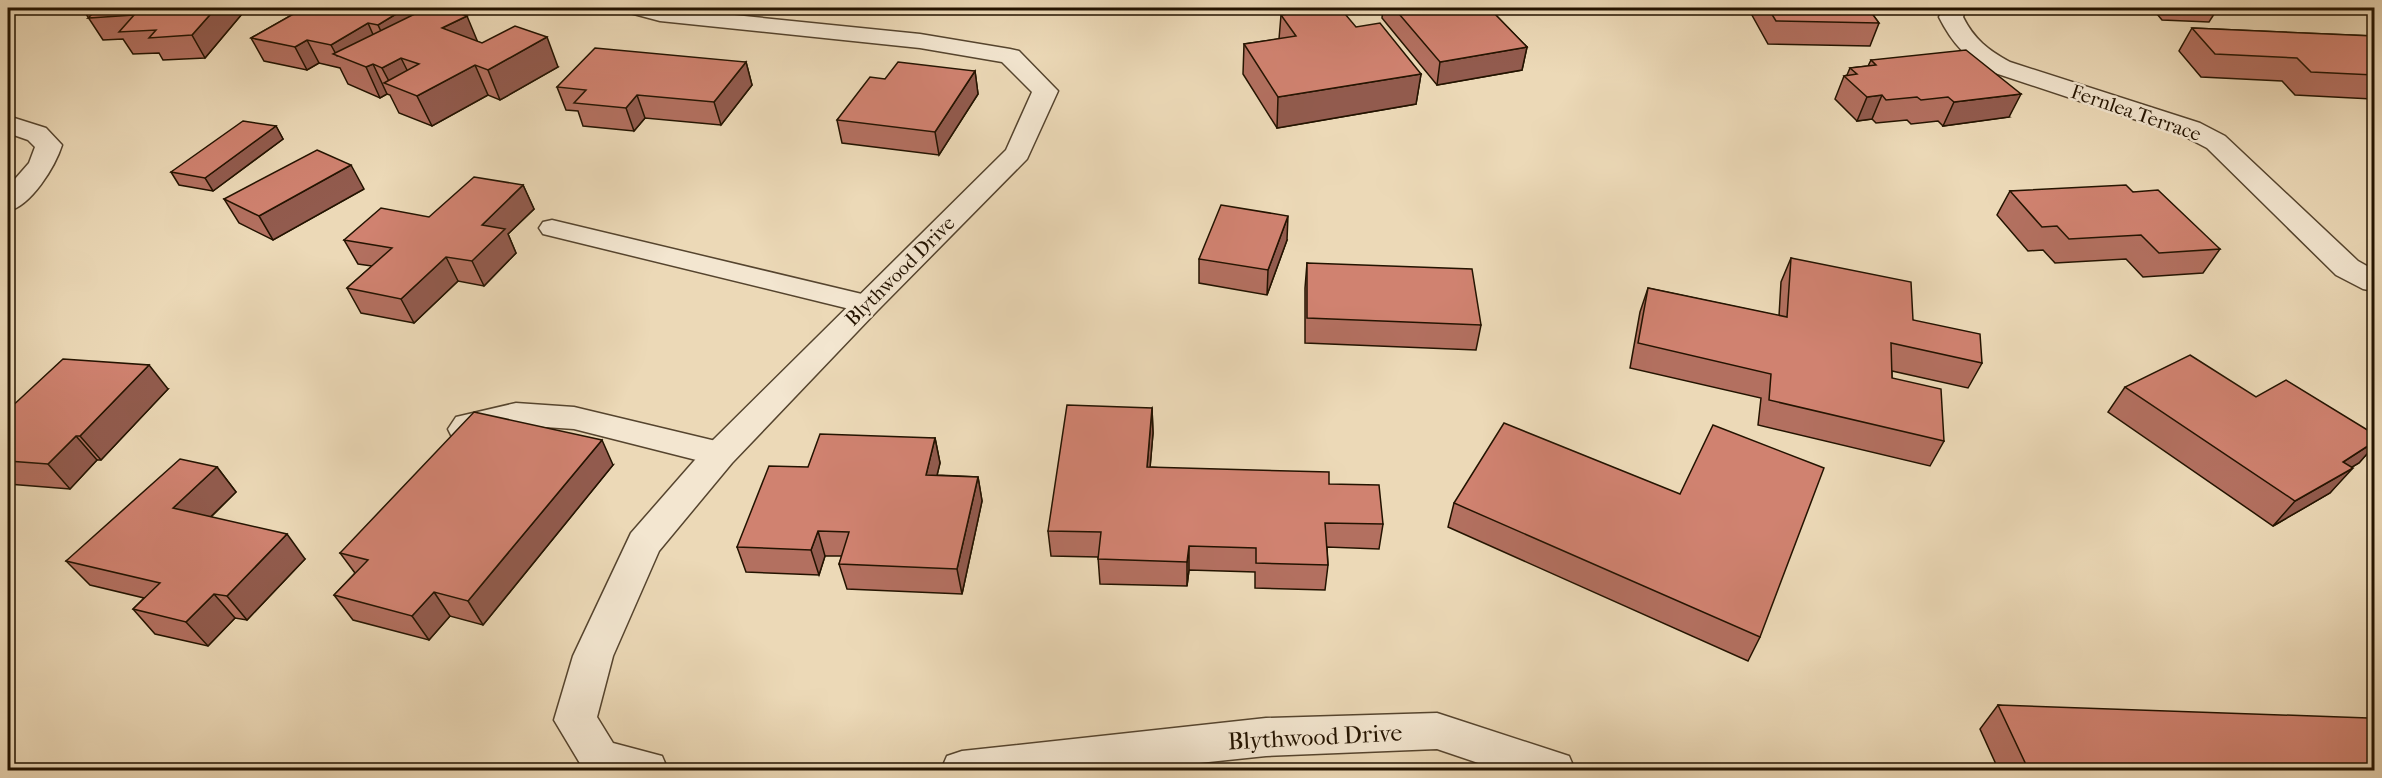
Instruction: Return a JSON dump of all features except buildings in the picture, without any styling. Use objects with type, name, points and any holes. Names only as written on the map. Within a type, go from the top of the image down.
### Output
[{"type":"street","name":"Blythwood Drive","points":[[638,8],[660,14],[920,41],[1010,56],[1045,91],[1018,153],[720,454],[644,543],[593,656],[575,720],[600,759],[647,771]]},
{"type":"street","name":"Fernlea Terrace","points":[[1955,8],[1951,16],[1963,40],[1977,55],[1993,63],[2191,129],[2216,142],[2347,268],[2374,282]]},
{"type":"street","points":[[8,124],[37,134],[49,145],[42,165],[8,203]]},
{"type":"street","name":"Blythwood Drive","points":[[962,771],[1266,737],[1437,731],[1554,771]]},
{"type":"lane","points":[[552,228],[866,304]]},
{"type":"lane","points":[[442,451],[467,425],[516,414],[574,418],[720,454]]}]
